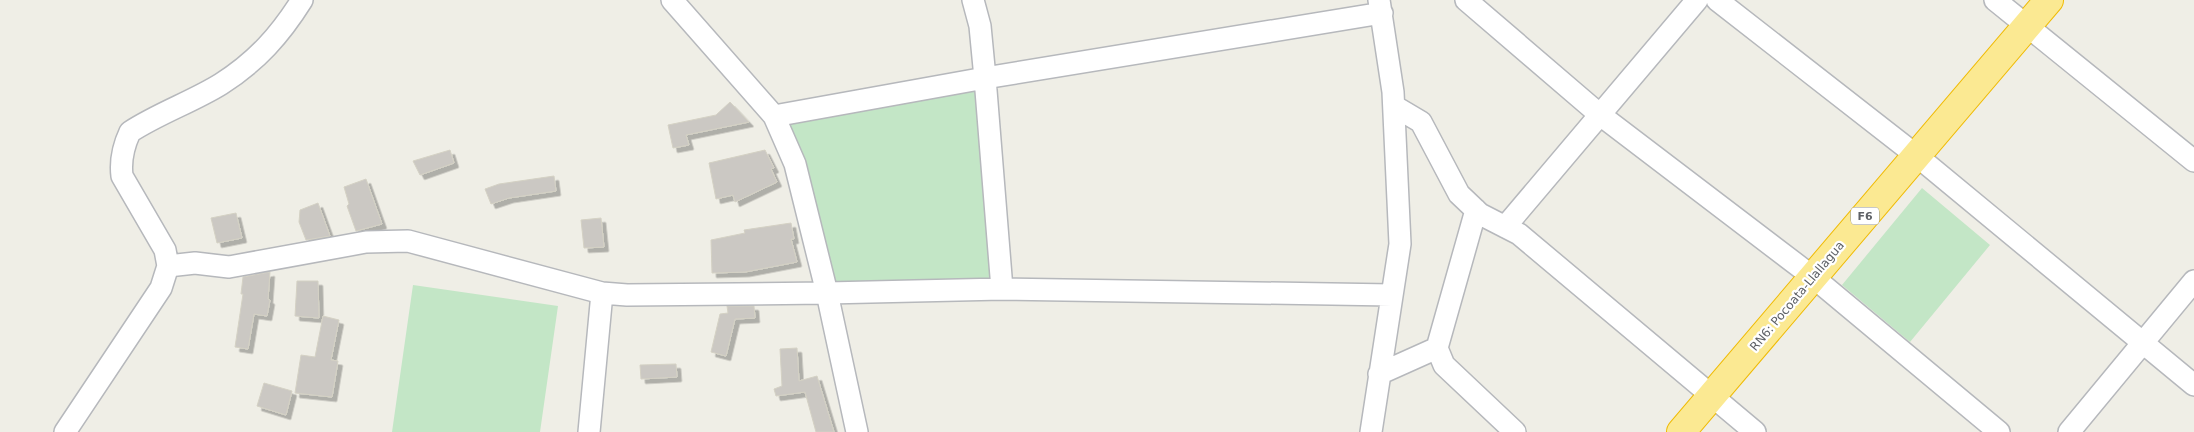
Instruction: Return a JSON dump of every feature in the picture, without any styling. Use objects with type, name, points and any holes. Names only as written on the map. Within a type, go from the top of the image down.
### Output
[{"type":"highway","name":"RN6: Pocoata-Llallagua","points":[[1681,432],[2049,0]]},
{"type":"street","points":[[65,432],[162,288],[168,266],[165,250],[122,176],[120,165],[124,145],[130,132],[220,85],[250,64],[283,30],[302,0]]},
{"type":"street","points":[[672,0],[774,116],[795,164],[827,293],[858,432]]},
{"type":"street","points":[[974,0],[980,26],[1002,289]]},
{"type":"street","points":[[1466,0],[1599,114],[1813,277],[1999,432]]},
{"type":"street","points":[[1505,226],[1697,0]]},
{"type":"street","points":[[1717,0],[1917,156],[2194,385]]},
{"type":"street","points":[[1995,0],[2194,161]]},
{"type":"street","points":[[774,116],[1380,7],[1394,106],[1400,244],[1370,432]]},
{"type":"street","points":[[1394,106],[1421,122],[1459,194],[1476,210],[1520,234],[1755,432]]},
{"type":"street","points":[[1476,210],[1437,348],[1444,365],[1515,432]]},
{"type":"street","points":[[168,266],[195,263],[229,266],[366,242],[408,240],[602,293],[627,295],[1002,289],[1392,296]]},
{"type":"street","points":[[2069,432],[2194,281]]},
{"type":"street","points":[[589,432],[602,293]]},
{"type":"street","points":[[1379,374],[1437,348]]},
{"type":"green space","points":[[985,78],[1002,289],[827,293],[774,116]]},
{"type":"green space","points":[[1922,188],[1990,245],[1910,342],[1842,285]]},
{"type":"green space","points":[[413,285],[558,306],[540,432],[392,432]]},
{"type":"building","points":[[730,102],[749,122],[686,135],[689,145],[673,148],[668,125],[716,115]]},
{"type":"building","points":[[450,150],[454,163],[420,175],[413,161]]},
{"type":"building","points":[[765,150],[774,168],[771,169],[777,182],[735,202],[733,195],[716,199],[709,163]]},
{"type":"building","points":[[554,176],[556,191],[509,198],[491,204],[485,189],[499,184]]},
{"type":"building","points":[[366,179],[382,224],[356,231],[347,206],[349,204],[344,187]]},
{"type":"building","points":[[318,203],[330,236],[306,240],[299,222],[300,210]]},
{"type":"building","points":[[236,213],[242,238],[217,243],[211,218]]},
{"type":"building","points":[[601,218],[604,247],[584,248],[581,220]]},
{"type":"building","points":[[791,223],[794,239],[791,239],[797,262],[745,272],[712,273],[711,240],[745,233],[744,230]]},
{"type":"building","points":[[270,272],[268,299],[270,300],[267,316],[254,314],[248,349],[235,347],[243,294],[241,294],[243,277]]},
{"type":"building","points":[[297,281],[318,281],[319,318],[295,316]]},
{"type":"building","points":[[727,306],[754,306],[755,318],[735,319],[726,356],[711,352],[720,314],[728,313]]},
{"type":"building","points":[[323,316],[339,320],[331,360],[338,361],[332,397],[295,393],[301,355],[315,357]]},
{"type":"building","points":[[797,348],[799,381],[817,376],[834,432],[816,432],[805,392],[776,396],[774,389],[782,386],[780,349]]},
{"type":"building","points":[[676,364],[677,377],[641,379],[640,365]]},
{"type":"building","points":[[264,383],[292,391],[286,415],[257,406]]}]
